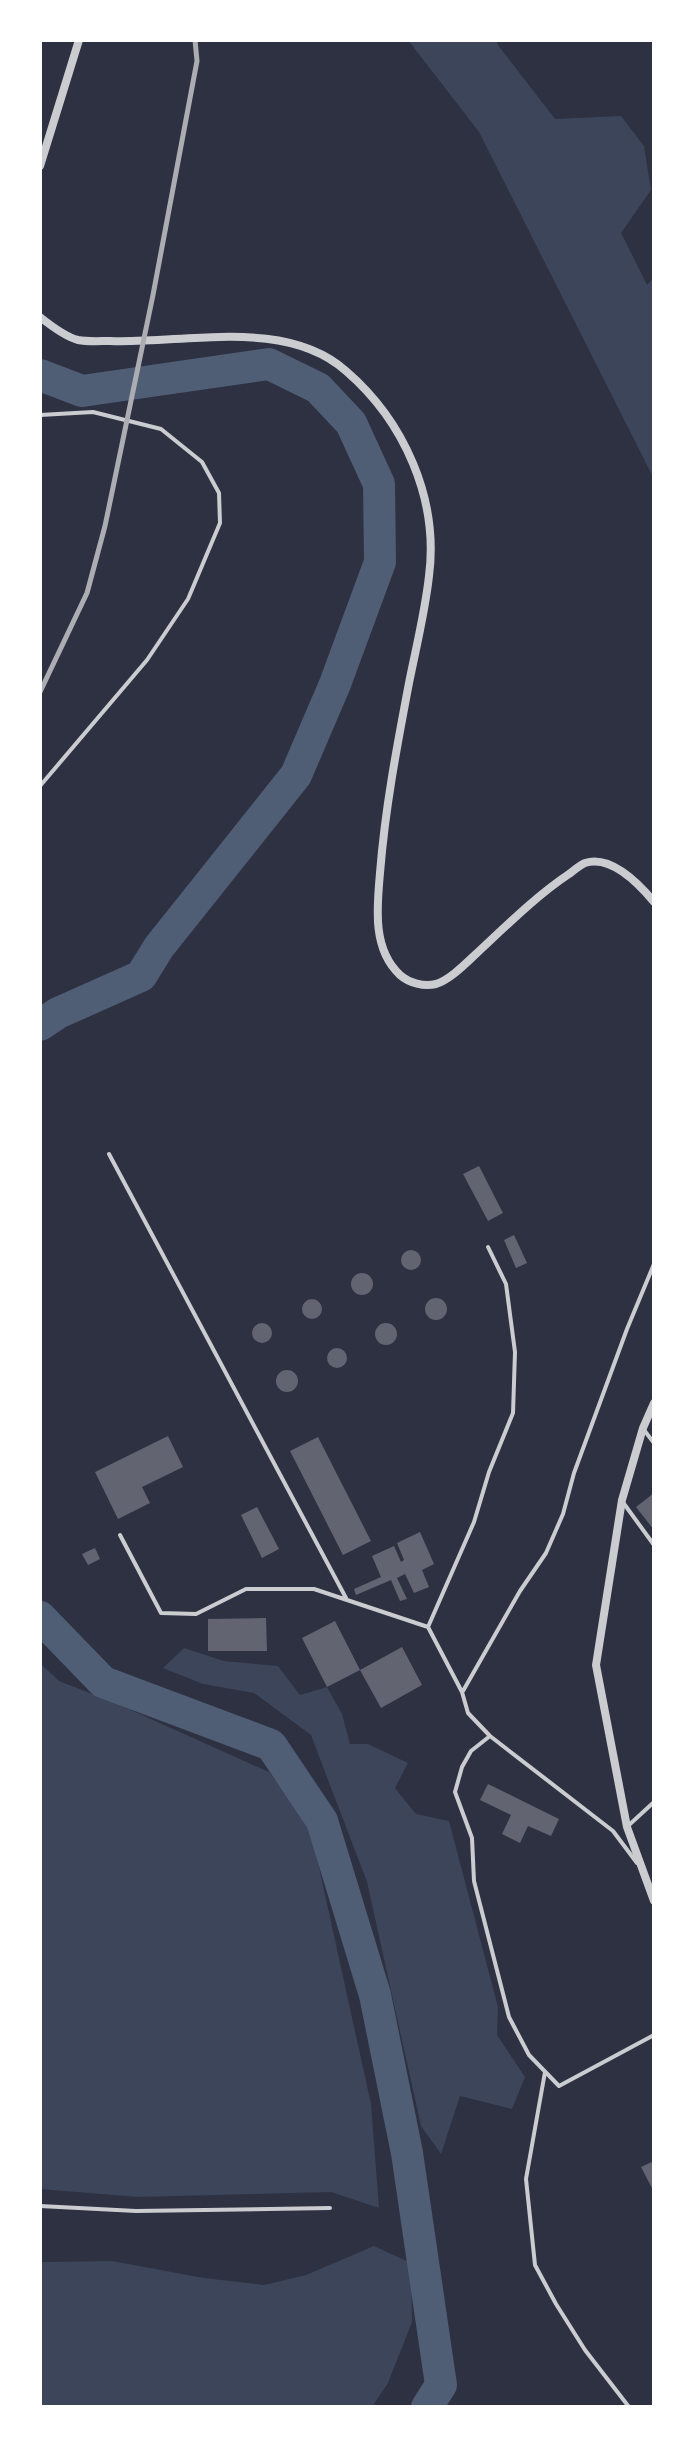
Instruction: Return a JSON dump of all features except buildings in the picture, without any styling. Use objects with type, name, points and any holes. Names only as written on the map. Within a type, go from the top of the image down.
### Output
[{"type":"street","points":[[40,166],[79,40]]},
{"type":"street","points":[[40,317],[76,340],[261,338],[315,350],[343,368],[374,397],[401,438],[414,468],[429,522],[430,574],[384,815],[378,896],[378,934],[389,961],[401,977],[414,984],[436,984],[459,970],[557,882],[586,863],[608,864],[628,876],[654,902]]},
{"type":"street","points":[[654,1403],[643,1428],[622,1500],[596,1665],[627,1827],[654,1901]]},
{"type":"lane","points":[[40,415],[93,412],[161,429],[202,462],[219,493],[220,523],[188,599],[155,648],[40,786]]},
{"type":"lane","points":[[109,1154],[346,1598]]},
{"type":"lane","points":[[428,1627],[474,1522],[489,1472],[513,1413],[515,1352],[506,1284],[488,1247]]},
{"type":"lane","points":[[462,1692],[520,1591],[546,1553],[563,1514],[574,1473],[606,1385],[654,1264]]},
{"type":"lane","points":[[643,1428],[654,1443]]},
{"type":"lane","points":[[622,1500],[654,1545]]},
{"type":"lane","points":[[120,1535],[161,1613],[196,1614],[246,1589],[314,1589],[428,1627],[462,1692],[468,1713],[490,1736],[613,1831],[641,1868]]},
{"type":"lane","points":[[490,1736],[471,1751],[462,1767],[455,1792],[472,1838],[474,1881],[509,2017],[529,2055],[559,2086],[654,2035]]},
{"type":"lane","points":[[627,1827],[654,1802]]},
{"type":"lane","points":[[545,2072],[526,2179],[535,2265],[585,2350],[629,2407]]},
{"type":"lane","points":[[40,2206],[136,2211],[330,2208]]},
{"type":"shaded area","points":[[408,40],[496,40],[555,119],[621,116],[644,146],[651,190],[621,233],[647,285],[654,277],[654,479],[479,132]]},
{"type":"shaded area","points":[[184,1648],[224,1661],[278,1666],[300,1695],[327,1687],[342,1714],[350,1744],[368,1744],[408,1763],[395,1788],[416,1814],[449,1821],[498,2007],[497,2035],[525,2077],[512,2109],[460,2096],[441,2154],[421,2126],[367,1882],[311,1735],[254,1693],[203,1684],[163,1668]]},
{"type":"shaded area","points":[[40,1663],[59,1681],[269,1772],[310,1826],[371,2104],[379,2208],[331,2192],[138,2197],[40,2189]]},
{"type":"shaded area","points":[[374,2246],[411,2263],[412,2322],[388,2383],[372,2407],[40,2407],[40,2262],[112,2261],[204,2278],[264,2285],[306,2275]]},
{"type":"waterway","points":[[40,375],[82,391],[269,364],[318,388],[351,423],[379,484],[380,562],[335,684],[296,775],[159,947],[141,976],[58,1013],[40,1025]]},
{"type":"waterway","points":[[40,1617],[103,1682],[271,1745],[322,1821],[375,1995],[407,2153],[441,2385],[427,2407]]},
{"type":"railway","points":[[40,692],[87,593],[105,526],[197,61],[195,40]]}]
